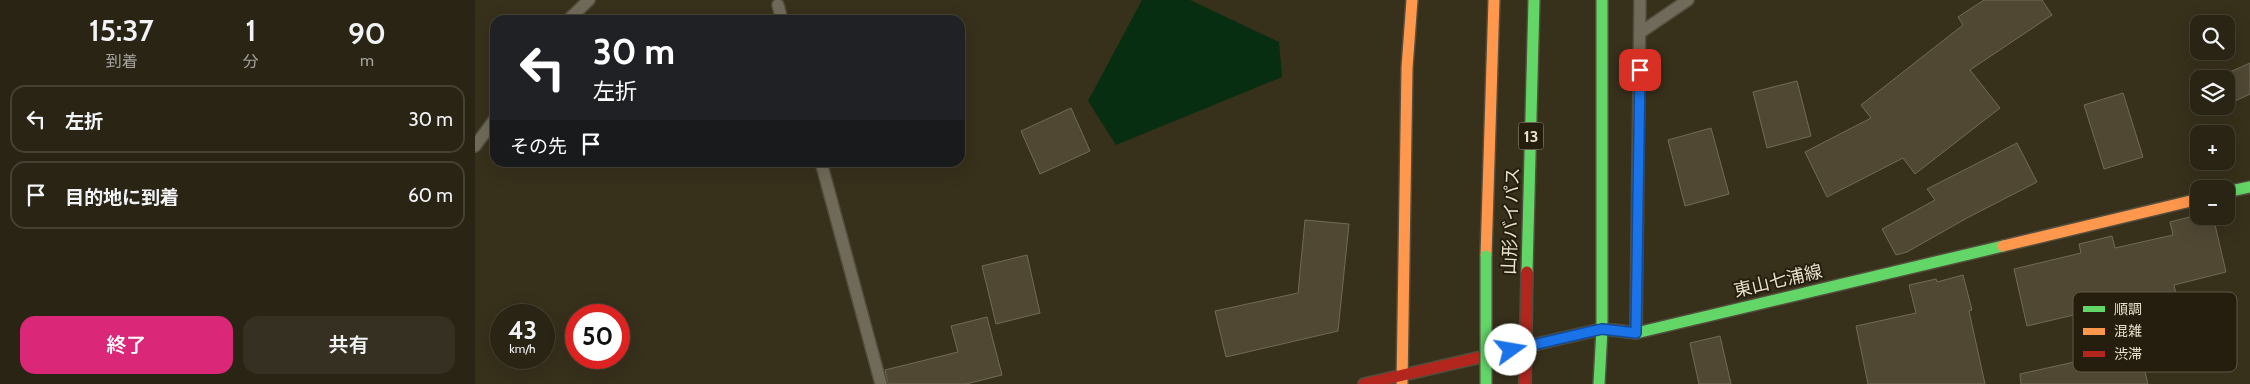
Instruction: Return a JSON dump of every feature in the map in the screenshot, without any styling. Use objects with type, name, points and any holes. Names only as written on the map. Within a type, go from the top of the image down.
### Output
[{"type":"main road","points":[[1402,379],[1407,68],[1412,0]]},
{"type":"main road","name":"山形バイパス","points":[[1486,384],[1486,256],[1494,0]]},
{"type":"main road","name":"山形バイパス","points":[[1525,384],[1535,0]]},
{"type":"main road","points":[[1599,384],[1602,329],[1602,0]]},
{"type":"main road","points":[[2235,190],[2250,187]]},
{"type":"main road","name":"東山七浦線","points":[[1364,384],[1402,379],[1602,329],[1636,333],[2190,201]]},
{"type":"lane","points":[[573,15],[589,0]]},
{"type":"lane","points":[[1636,333],[1640,0]]},
{"type":"lane","points":[[1641,32],[1688,0]]},
{"type":"lane","points":[[778,6],[781,15]]},
{"type":"lane","points":[[475,146],[490,125]]},
{"type":"lane","points":[[822,167],[881,384]]},
{"type":"shaded area","points":[[1142,0],[1190,0],[1279,42],[1282,77],[1116,145],[1088,101]]},
{"type":"building","points":[[1984,0],[2042,0],[2052,15],[1970,70],[2000,108],[1915,174],[1903,158],[1827,197],[1805,152],[1871,118],[1861,105],[1963,25],[1958,17]]},
{"type":"building","points":[[2250,63],[2250,94],[2235,101],[2235,70]]},
{"type":"building","points":[[1797,81],[1811,136],[1767,148],[1753,92]]},
{"type":"building","points":[[2123,93],[2143,157],[2104,169],[2084,105]]},
{"type":"building","points":[[1071,108],[1090,151],[1040,174],[1021,131]]},
{"type":"building","points":[[1711,128],[1729,194],[1685,206],[1668,140]]},
{"type":"building","points":[[2017,143],[2037,182],[1907,252],[1896,255],[1882,229],[1935,200],[1927,189]]},
{"type":"building","points":[[2190,217],[2190,225],[2215,225],[2226,272],[2174,285],[2176,292],[2073,292],[2073,315],[2027,326],[2014,269],[2081,253],[2079,244],[2112,236],[2115,248],[2173,235],[2170,222]]},
{"type":"building","points":[[1305,220],[1349,224],[1338,331],[1226,357],[1215,311],[1298,293]]},
{"type":"building","points":[[1027,255],[1040,313],[996,324],[982,266]]},
{"type":"building","points":[[1963,275],[1972,310],[1969,311],[1985,384],[1868,384],[1856,326],[1916,313],[1909,285],[1936,279],[1937,282]]},
{"type":"building","points":[[987,317],[1002,375],[966,384],[888,384],[885,370],[958,352],[951,326]]},
{"type":"building","points":[[1720,336],[1731,384],[1699,384],[1690,343]]},
{"type":"building","points":[[2073,362],[2073,372],[2145,372],[2148,384],[2021,384],[2020,374]]},
{"type":"traffic: fast","points":[[1527,272],[1534,0]]},
{"type":"traffic: fast","points":[[1599,384],[1602,329],[1602,0]]},
{"type":"traffic: fast","points":[[2235,190],[2250,187]]},
{"type":"traffic: fast","points":[[1621,331],[1636,333],[2003,246]]},
{"type":"traffic: fast","points":[[1486,256],[1486,384]]},
{"type":"traffic: slow","points":[[1402,384],[1407,68],[1412,0]]},
{"type":"traffic: slow","points":[[1486,256],[1494,0]]},
{"type":"traffic: slow","points":[[2003,246],[2190,201]]},
{"type":"traffic: jam","points":[[1525,384],[1527,272]]},
{"type":"traffic: jam","points":[[1364,384],[1602,329],[1621,331]]},
{"type":"route","points":[[1511,350],[1602,329],[1636,333],[1640,70]]}]
